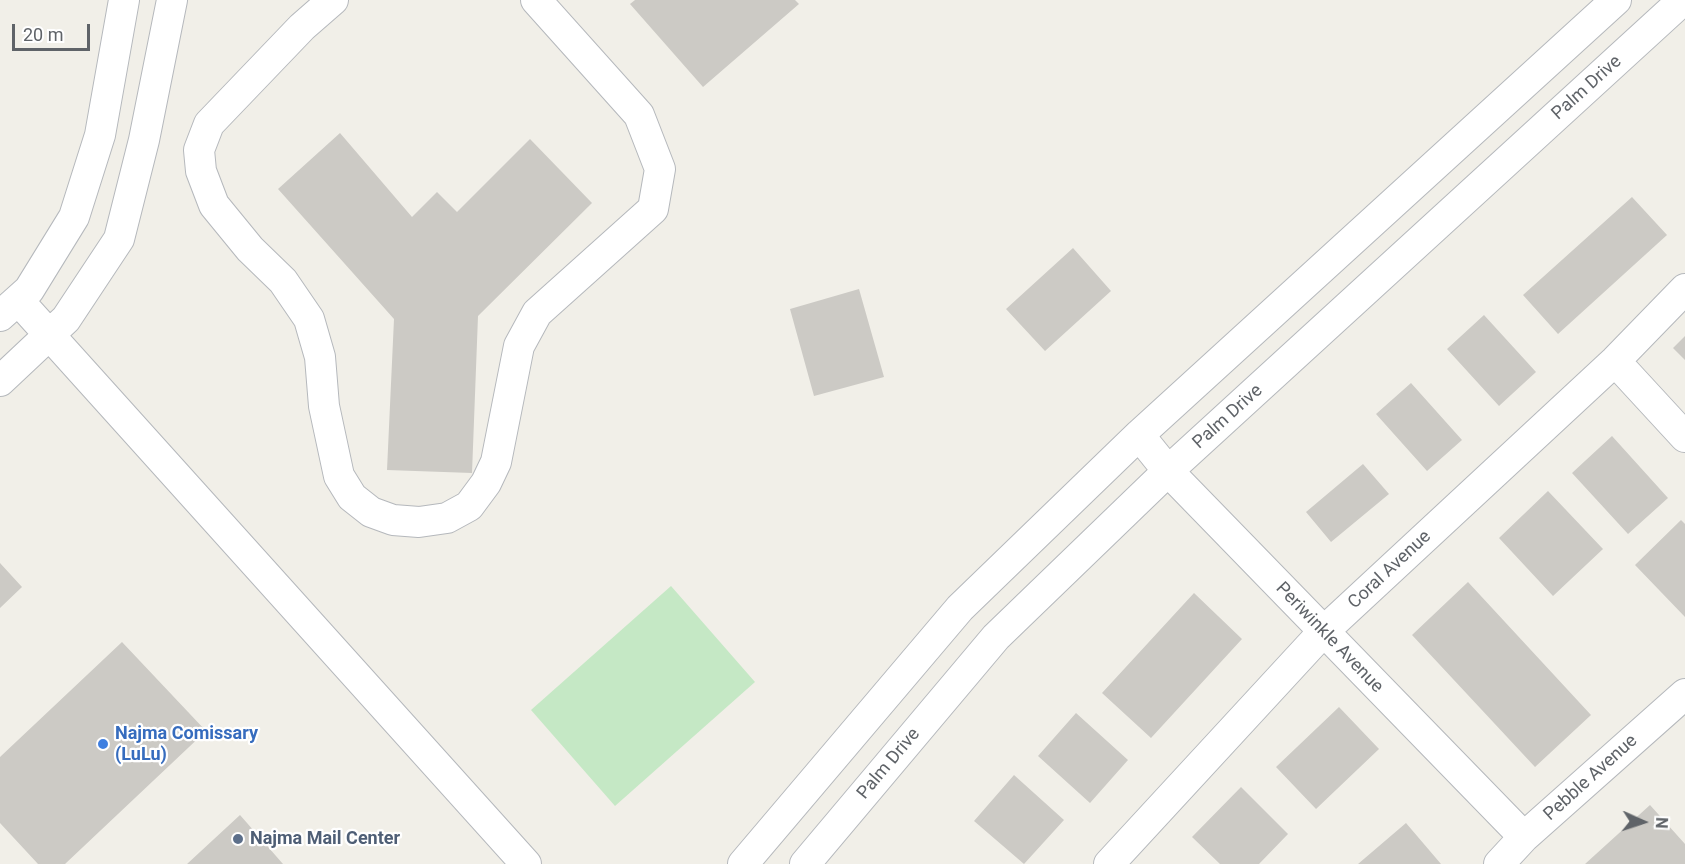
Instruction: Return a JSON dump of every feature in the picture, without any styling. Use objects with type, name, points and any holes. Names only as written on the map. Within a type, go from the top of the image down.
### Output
[{"type":"street","points":[[124,0],[100,135],[74,217],[29,290],[9,308],[48,335],[526,864]]},
{"type":"street","points":[[0,381],[66,319],[119,239],[144,140],[172,0]]},
{"type":"street","points":[[333,0],[302,27],[209,124],[199,150],[201,171],[214,205],[250,249],[283,281],[309,320],[320,357],[324,406],[339,476],[351,497],[371,512],[393,520],[419,522],[447,518],[469,506],[475,499],[496,462],[519,346],[537,313],[653,209],[660,169],[639,115],[536,0]]},
{"type":"street","points":[[743,864],[960,608],[1139,435],[1616,0]]},
{"type":"street","name":"Palm Drive","points":[[805,864],[996,636],[1168,471],[1683,0]]},
{"type":"street","name":"Coral Avenue","points":[[1108,864],[1323,632],[1614,361],[1685,289]]},
{"type":"street","points":[[1614,361],[1685,437]]},
{"type":"street","name":"Periwinkle Avenue","points":[[1139,435],[1168,471],[1524,837]]},
{"type":"street","name":"Pebble Avenue","points":[[1498,864],[1524,837],[1685,694]]},
{"type":"green space","points":[[671,586],[755,682],[615,806],[531,710]]},
{"type":"building","points":[[635,0],[795,0],[799,4],[703,87],[630,4]]},
{"type":"building","points":[[340,133],[412,217],[437,192],[457,212],[530,139],[592,203],[478,316],[472,473],[387,470],[394,319],[278,189]]},
{"type":"building","points":[[1632,197],[1667,235],[1558,334],[1523,295]]},
{"type":"building","points":[[1073,248],[1111,291],[1045,351],[1006,309]]},
{"type":"building","points":[[859,289],[884,377],[814,396],[790,309]]},
{"type":"building","points":[[1484,315],[1536,372],[1499,406],[1447,349]]},
{"type":"building","points":[[1685,336],[1685,360],[1673,348]]},
{"type":"building","points":[[1411,383],[1462,440],[1427,471],[1376,414]]},
{"type":"building","points":[[1612,436],[1668,498],[1628,534],[1572,473]]},
{"type":"building","points":[[1363,464],[1389,494],[1331,542],[1306,512]]},
{"type":"building","points":[[1548,491],[1603,549],[1553,596],[1499,538]]},
{"type":"building","points":[[1681,520],[1685,524],[1685,617],[1635,565]]},
{"type":"building","points":[[0,563],[22,587],[0,608]]},
{"type":"building","points":[[1468,582],[1591,715],[1535,767],[1412,635]]},
{"type":"building","points":[[1194,593],[1242,639],[1151,738],[1102,693]]},
{"type":"building","name":"Najma Comissary (LuLu)","points":[[122,642],[206,731],[65,864],[38,864],[0,823],[0,757]]},
{"type":"building","points":[[1339,707],[1379,749],[1316,809],[1276,767]]},
{"type":"building","points":[[1076,713],[1128,760],[1090,803],[1038,756]]},
{"type":"building","points":[[1014,775],[1064,820],[1024,864],[974,821]]},
{"type":"building","points":[[1241,787],[1288,834],[1259,864],[1220,864],[1192,837]]},
{"type":"building","points":[[1650,805],[1685,844],[1685,864],[1585,864]]},
{"type":"building","name":"Najma Mail Center","points":[[240,815],[283,864],[187,864]]},
{"type":"building","points":[[1406,823],[1441,864],[1358,864]]},
{"type":"place","name":"Najma Comissary (LuLu)","points":[[103,744]]},
{"type":"place","name":"Najma Mail Center","points":[[238,839]]}]
